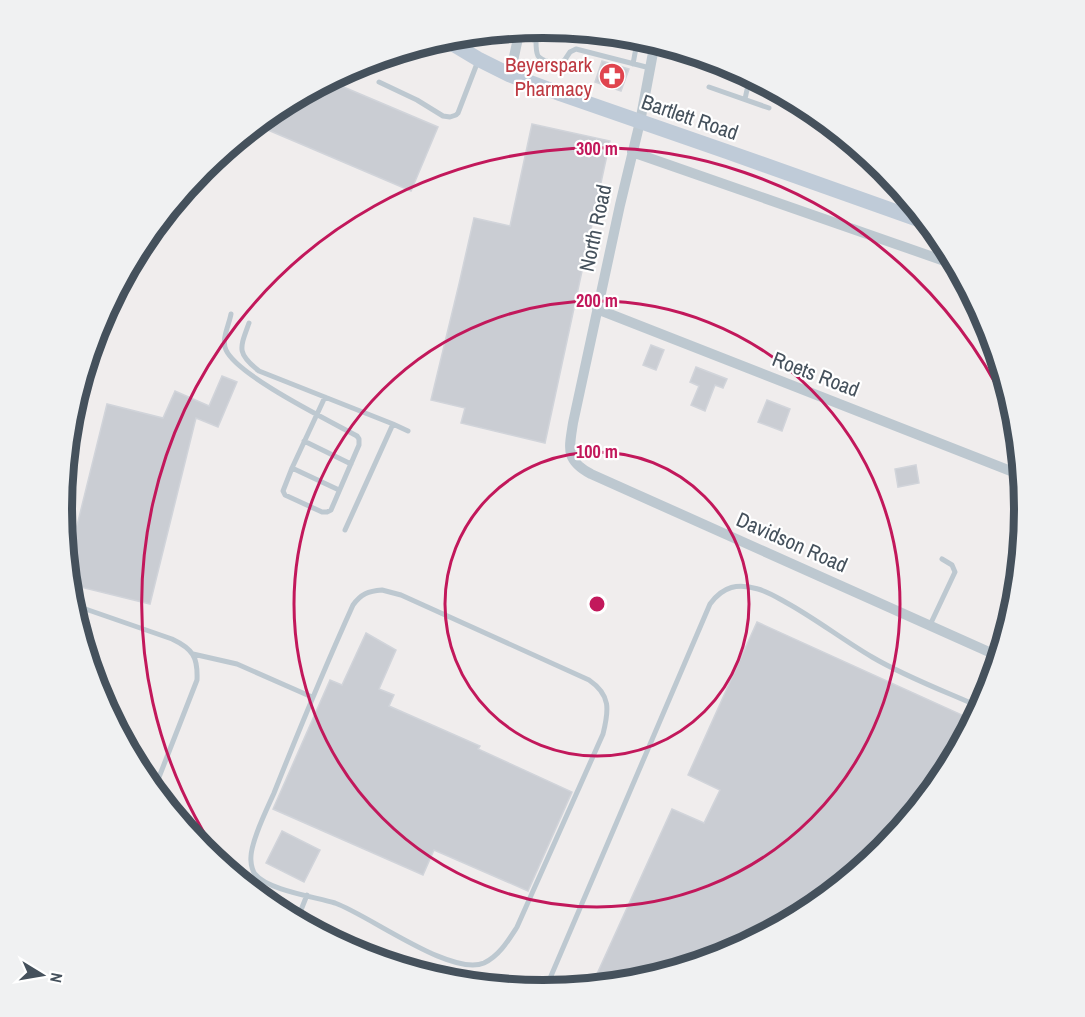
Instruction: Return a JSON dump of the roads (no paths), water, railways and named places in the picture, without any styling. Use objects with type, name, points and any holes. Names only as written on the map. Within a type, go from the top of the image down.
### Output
[{"type":"street","points":[[510,75],[518,39]]},
{"type":"street","name":"Bartlett Road","points":[[456,46],[510,75],[912,217]]},
{"type":"street","name":"North Road","points":[[572,459],[570,441],[573,423],[654,52]]},
{"type":"street","points":[[632,152],[942,260]]},
{"type":"street","name":"Roets Road","points":[[597,309],[1011,470]]},
{"type":"street","name":"Davidson Road","points":[[572,459],[579,468],[591,474],[991,652]]},
{"type":"lane","points":[[533,38],[536,40],[537,54],[540,58],[557,64],[562,64],[570,52],[576,50],[650,68]]},
{"type":"lane","points":[[633,64],[636,47]]},
{"type":"lane","points":[[379,82],[413,98],[442,116],[453,116],[458,113],[478,59]]},
{"type":"lane","points":[[745,99],[748,85]]},
{"type":"lane","points":[[709,87],[769,108]]},
{"type":"lane","points":[[231,314],[224,341],[232,360],[255,378],[318,414],[357,435],[359,439],[359,445],[331,510],[322,512],[285,495],[283,491],[284,485],[304,441],[318,414],[325,398]]},
{"type":"lane","points":[[249,323],[242,342],[242,352],[247,362],[259,371],[408,431]]},
{"type":"lane","points":[[345,530],[393,424]]},
{"type":"lane","points":[[304,441],[351,464]]},
{"type":"lane","points":[[292,468],[339,490]]},
{"type":"lane","points":[[930,625],[954,572],[952,566],[942,559]]},
{"type":"lane","points":[[549,980],[708,609],[716,595],[725,589],[747,587],[771,594],[895,670],[971,703]]},
{"type":"lane","points":[[382,590],[401,595],[589,680],[602,692],[608,712],[603,734],[517,927],[505,945],[490,959],[475,966],[445,960],[337,904],[273,886],[255,874],[250,859],[257,835],[312,697],[352,605],[358,597],[382,590]]},
{"type":"lane","points":[[83,608],[172,639],[193,654],[197,680],[158,780]]},
{"type":"lane","points":[[193,654],[237,664],[312,697]]},
{"type":"lane","points":[[300,912],[307,896]]},
{"type":"place","name":"Beyerspark Pharmacy","points":[[612,76]]}]
